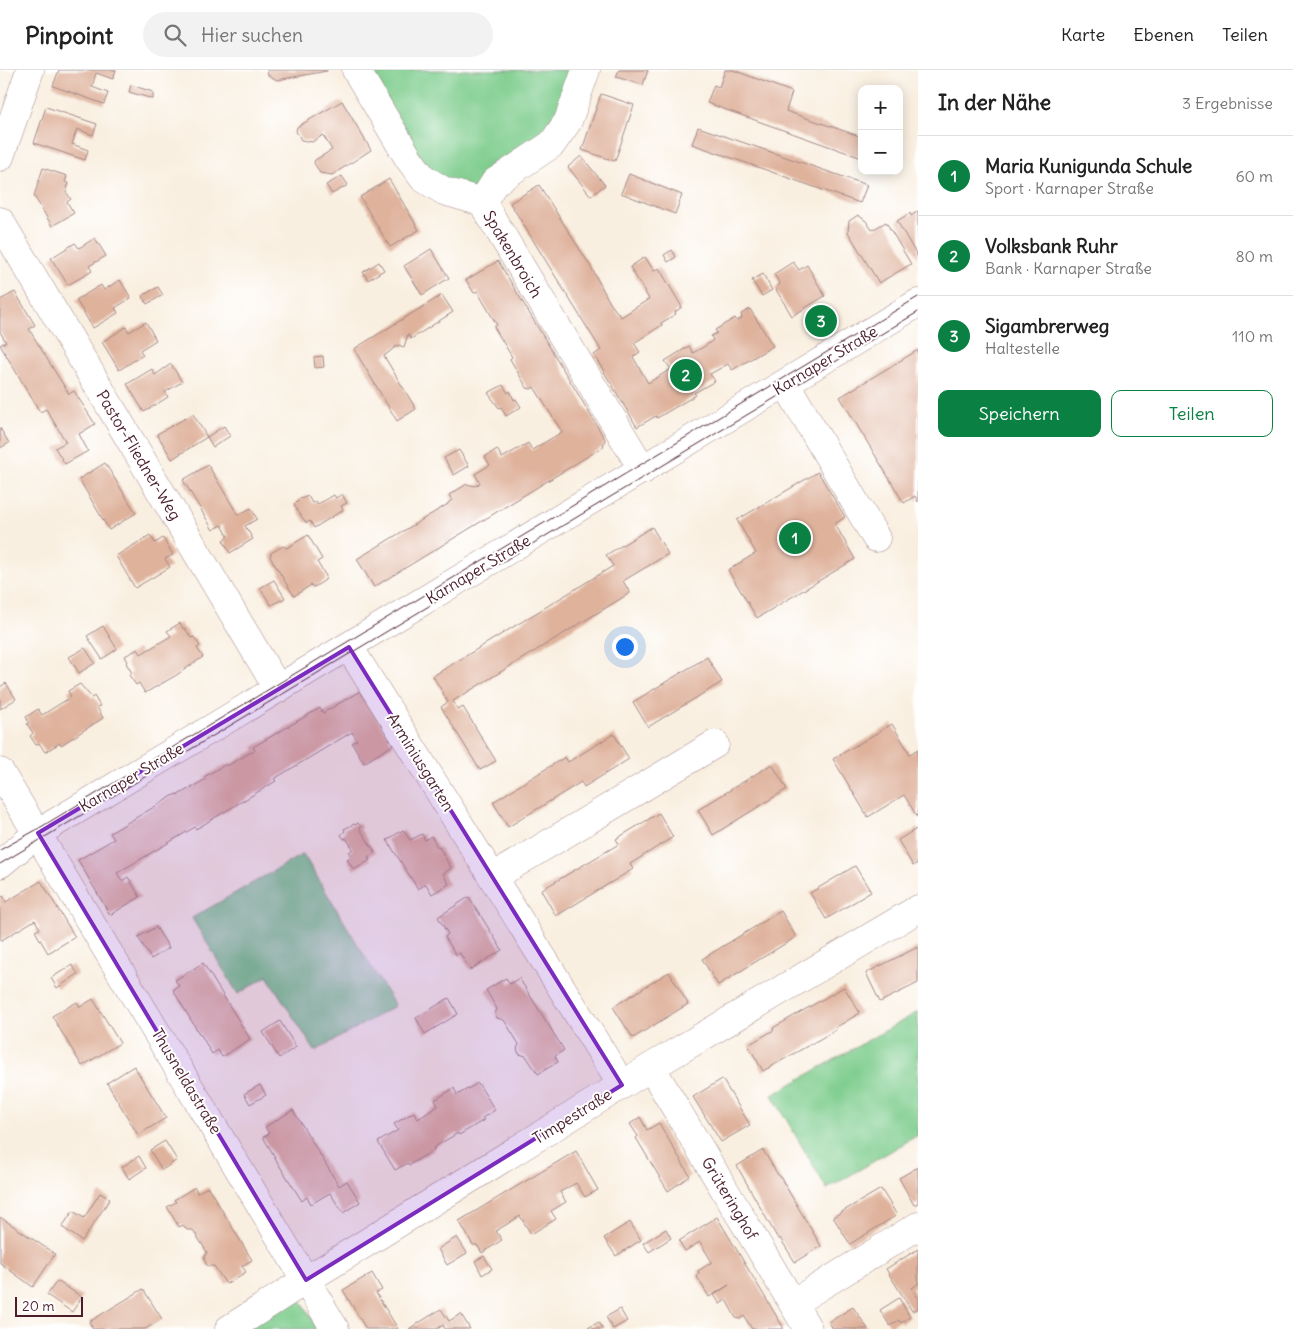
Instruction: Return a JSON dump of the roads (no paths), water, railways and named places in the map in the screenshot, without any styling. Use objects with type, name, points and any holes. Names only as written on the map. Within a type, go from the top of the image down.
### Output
[{"type":"street","points":[[0,157],[30,70]]},
{"type":"street","name":"Spakenbroich","points":[[356,70],[409,159],[423,178],[444,191],[482,202],[643,470]]},
{"type":"street","points":[[482,202],[495,182],[552,144],[568,121],[586,70]]},
{"type":"street","name":"Pastor-Fliedner-Weg","points":[[0,221],[278,689]]},
{"type":"street","name":"Karnaper Straße","points":[[0,864],[38,833],[918,303]]},
{"type":"street","points":[[786,384],[876,538]]},
{"type":"street","name":"Arminiusgarten","points":[[349,647],[622,1085]]},
{"type":"street","points":[[492,877],[715,744]]},
{"type":"street","name":"Thusneldastraße","points":[[0,772],[336,1329]]},
{"type":"street","name":"Karnaper Straße","points":[[0,846],[38,833]]},
{"type":"street","name":"Timpestraße","points":[[228,1329],[651,1067],[918,909]]},
{"type":"street","name":"Grüteringhof","points":[[651,1067],[808,1329]]},
{"type":"street","points":[[792,1303],[918,1226]]},
{"type":"tram line","points":[[0,850],[918,297]]},
{"type":"tram line","points":[[0,864],[918,312]]},
{"type":"place","name":"Sigambrerweg","points":[[821,321]]},
{"type":"place","name":"Volksbank Ruhr","points":[[686,375]]},
{"type":"place","name":"Maria Kunigunda Schule","points":[[795,538]]}]
